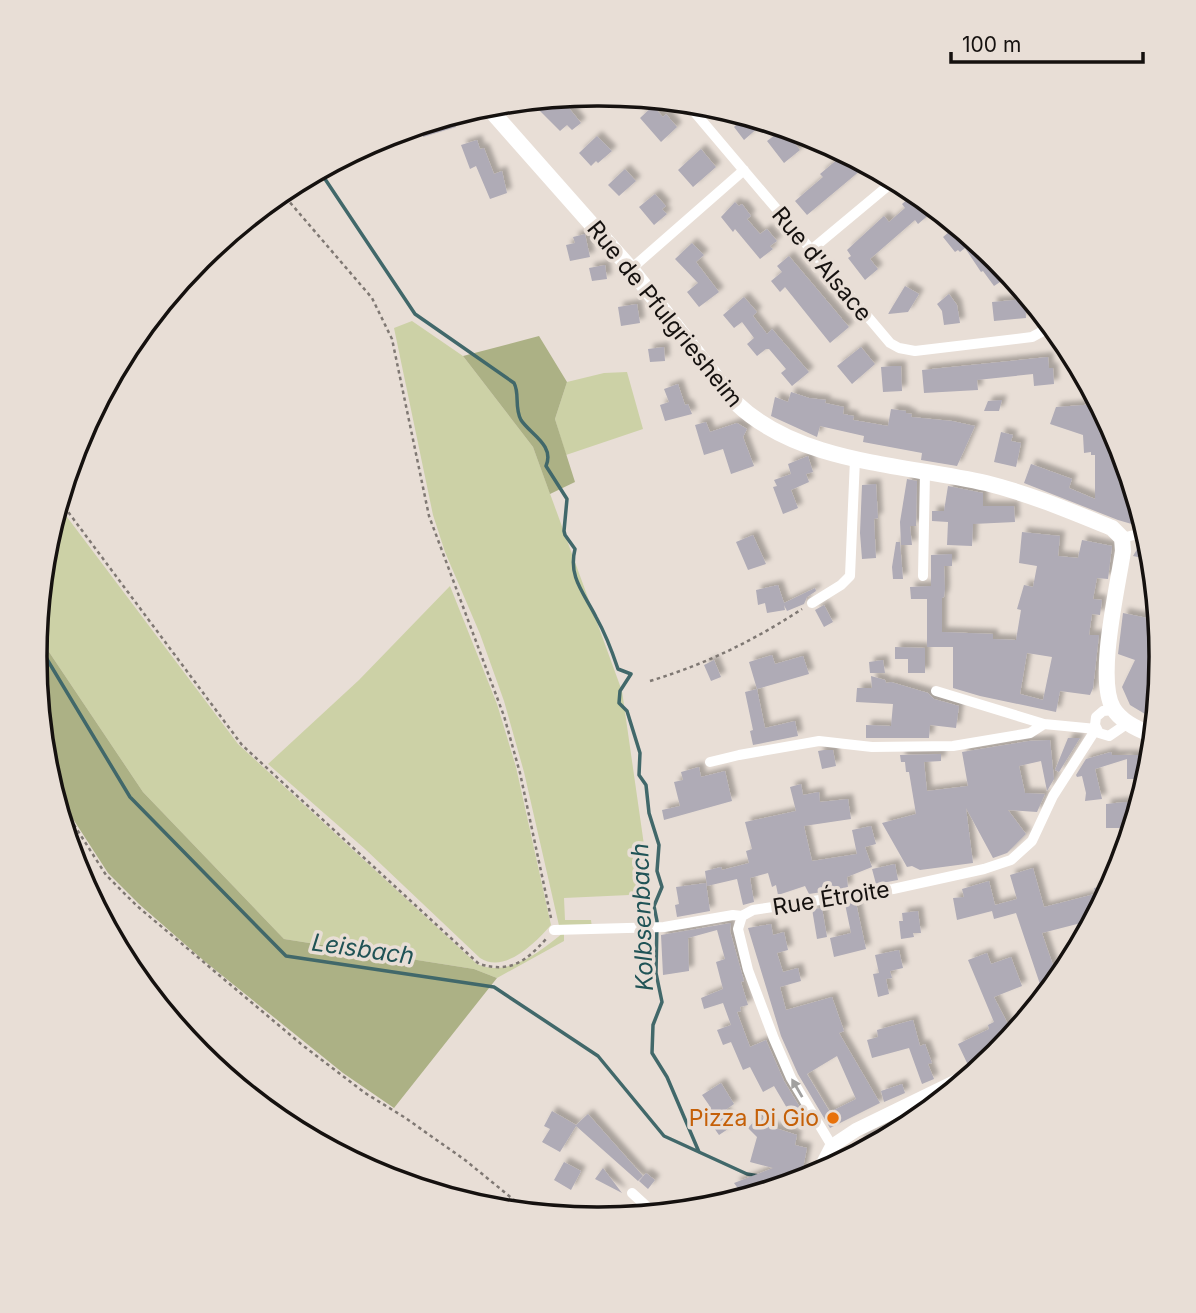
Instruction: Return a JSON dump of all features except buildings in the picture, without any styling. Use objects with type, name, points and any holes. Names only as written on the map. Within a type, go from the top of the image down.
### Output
[{"type":"main road","name":"Rue de Pfulgriesheim","points":[[495,115],[631,269],[736,403],[754,421],[780,435],[855,459],[983,482],[1023,493],[1112,528],[1122,538]]},
{"type":"main road","points":[[1122,538],[1123,551],[1107,654],[1108,694],[1114,710],[1128,723],[1144,730]]},
{"type":"street","name":"Rue d'Alsace","points":[[697,115],[886,339],[899,348],[915,351],[1032,337],[1042,331]]},
{"type":"street","points":[[631,269],[744,170]]},
{"type":"street","points":[[811,250],[886,188]]},
{"type":"street","points":[[812,603],[841,585],[850,576],[855,459]]},
{"type":"street","points":[[923,576],[925,472]]},
{"type":"street","points":[[1122,538],[1135,535]]},
{"type":"street","points":[[936,691],[1044,724],[1096,729]]},
{"type":"street","points":[[1114,710],[1098,714],[1094,721],[1096,729],[1104,736],[1110,736],[1128,723]]},
{"type":"street","points":[[710,762],[819,741],[872,747],[953,746],[1030,733],[1044,724]]},
{"type":"street","name":"Rue Étroite","points":[[832,1146],[791,1079],[774,1039],[748,970],[738,929],[742,916],[753,910],[893,888],[984,869],[1011,860],[1032,842],[1053,796],[1096,729]]},
{"type":"street","points":[[554,930],[658,927],[733,915],[742,916]]},
{"type":"street","points":[[826,1157],[832,1146],[856,1130],[934,1092]]},
{"type":"street","points":[[632,1193],[645,1205]]},
{"type":"path","points":[[67,510],[242,745],[479,964],[496,969],[514,966],[540,946],[554,930],[520,773],[504,716],[429,516],[392,339],[372,298],[289,201]]},
{"type":"path","points":[[650,681],[693,668],[723,655],[769,631],[812,603]]},
{"type":"path","points":[[73,823],[106,875],[137,906],[301,1044],[365,1093],[465,1160],[516,1201]]},
{"type":"green space","points":[[412,321],[463,356],[533,447],[622,691],[651,894],[564,898],[565,920],[591,920],[592,928],[560,930],[524,772],[504,701],[433,515],[394,328]]},
{"type":"green space","points":[[539,336],[567,382],[555,419],[575,482],[550,494],[533,447],[463,356]]},
{"type":"green space","points":[[627,372],[643,429],[566,455],[555,419],[567,382],[604,373]]},
{"type":"green space","points":[[66,515],[238,744],[477,964],[500,968],[512,965],[535,954],[564,932],[564,941],[497,978],[474,969],[284,939],[143,792],[47,649],[52,585]]},
{"type":"green space","points":[[450,586],[497,704],[516,767],[551,925],[528,948],[499,962],[480,958],[365,849],[268,764],[359,680]]},
{"type":"green space","points":[[47,649],[143,792],[284,939],[474,969],[497,978],[394,1108],[343,1073],[203,960],[108,873],[71,815],[66,799],[52,728]]},
{"type":"waterway","name":"Kolbsenbach","points":[[325,179],[415,314],[514,383],[521,420],[544,446],[548,459],[546,466],[567,499],[564,531],[575,549],[575,576],[602,629],[618,669],[631,674],[620,691],[619,703],[627,711],[640,753],[639,775],[646,785],[649,813],[659,845],[657,871],[662,887],[654,906],[657,921],[656,973],[662,1002],[653,1025],[652,1053],[667,1077],[699,1152]]},
{"type":"waterway","name":"Leisbach","points":[[47,659],[130,797],[286,956],[494,987],[598,1056],[664,1136],[747,1174],[759,1176]]},
{"type":"place","name":"Pizza Di Gio","points":[[833,1118]]}]
